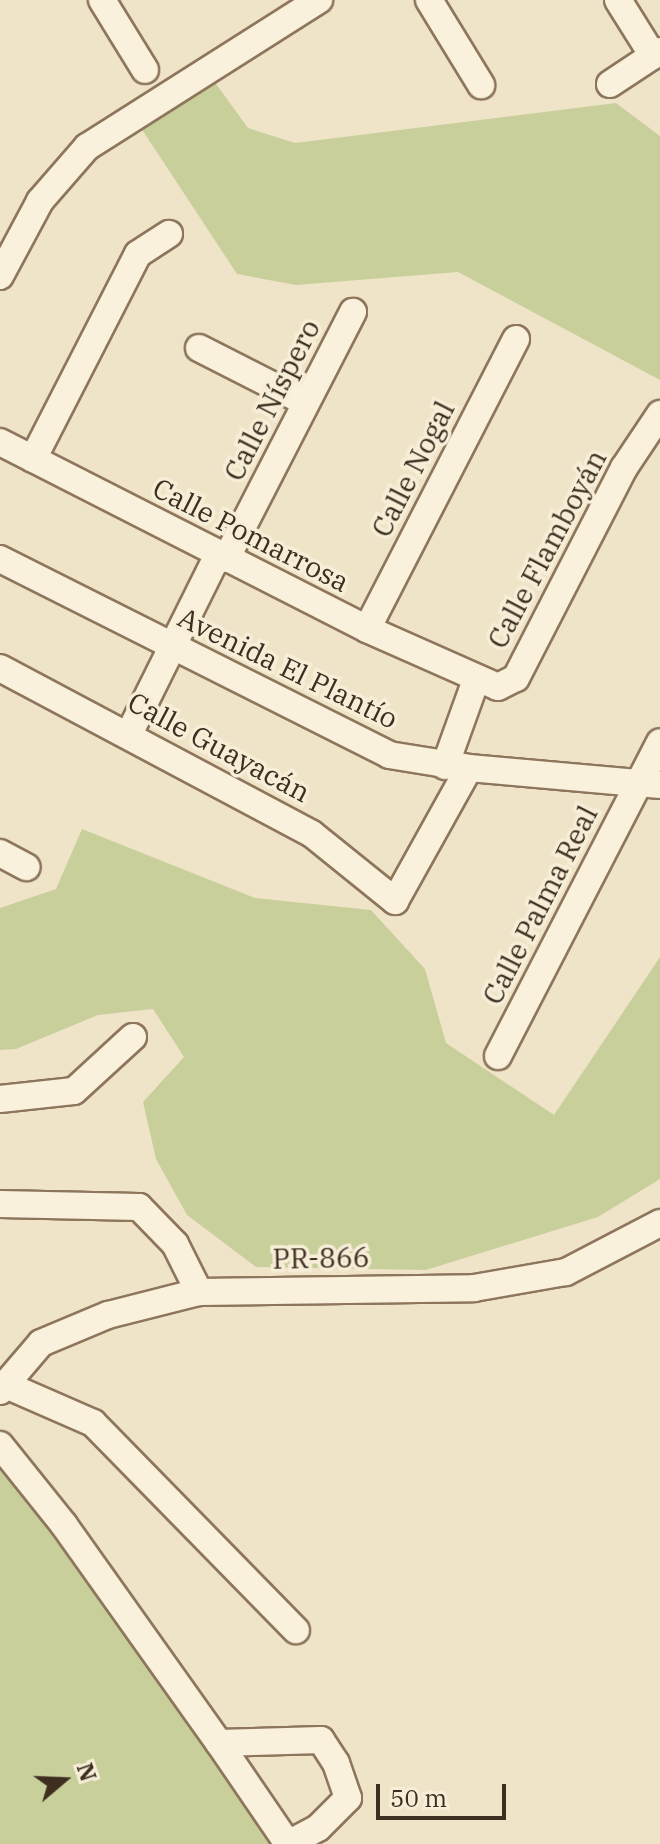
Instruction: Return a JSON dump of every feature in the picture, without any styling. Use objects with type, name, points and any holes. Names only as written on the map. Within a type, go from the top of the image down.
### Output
[{"type":"street","points":[[102,0],[145,70]]},
{"type":"street","points":[[0,276],[40,201],[87,147],[319,0]]},
{"type":"street","points":[[429,0],[481,85]]},
{"type":"street","points":[[610,84],[656,54],[618,0]]},
{"type":"street","points":[[33,459],[138,254],[169,234]]},
{"type":"street","name":"Calle Níspero","points":[[129,734],[172,647],[353,312]]},
{"type":"street","name":"Calle Nogal","points":[[367,629],[516,339]]},
{"type":"street","points":[[199,348],[305,402]]},
{"type":"street","name":"Calle Flamboyán","points":[[476,680],[498,687],[516,678],[624,468],[660,414]]},
{"type":"street","name":"Calle Pomarrosa","points":[[0,442],[222,557],[476,680]]},
{"type":"street","name":"Avenida El Plantío","points":[[0,559],[389,755],[457,767],[649,784]]},
{"type":"street","name":"Calle Guayacán","points":[[0,668],[312,834],[395,901],[457,767]]},
{"type":"street","points":[[457,767],[476,680]]},
{"type":"street","name":"Calle Palma Real","points":[[498,1056],[649,784],[660,742]]},
{"type":"street","points":[[0,853],[26,867]]},
{"type":"street","points":[[0,1099],[74,1091],[133,1037]]},
{"type":"street","points":[[0,1204],[139,1207],[175,1244],[199,1292]]},
{"type":"street","name":"PR-866","points":[[3,1388],[41,1343],[108,1315],[199,1292],[474,1288],[566,1272],[660,1223]]},
{"type":"street","points":[[3,1388],[93,1423],[296,1630]]},
{"type":"street","points":[[0,1445],[64,1525],[288,1844],[318,1828],[348,1798],[336,1763],[321,1740],[219,1743]]},
{"type":"green space","points":[[214,81],[248,128],[295,143],[616,103],[660,136],[660,380],[458,272],[296,285],[237,274],[141,128]]},
{"type":"green space","points":[[82,829],[255,898],[371,910],[425,969],[446,1043],[554,1115],[660,957],[660,1179],[598,1217],[426,1270],[256,1267],[187,1215],[156,1159],[143,1102],[184,1057],[153,1009],[98,1015],[16,1049],[0,1050],[0,908],[56,889]]},
{"type":"green space","points":[[0,1462],[291,1844],[0,1844]]}]
